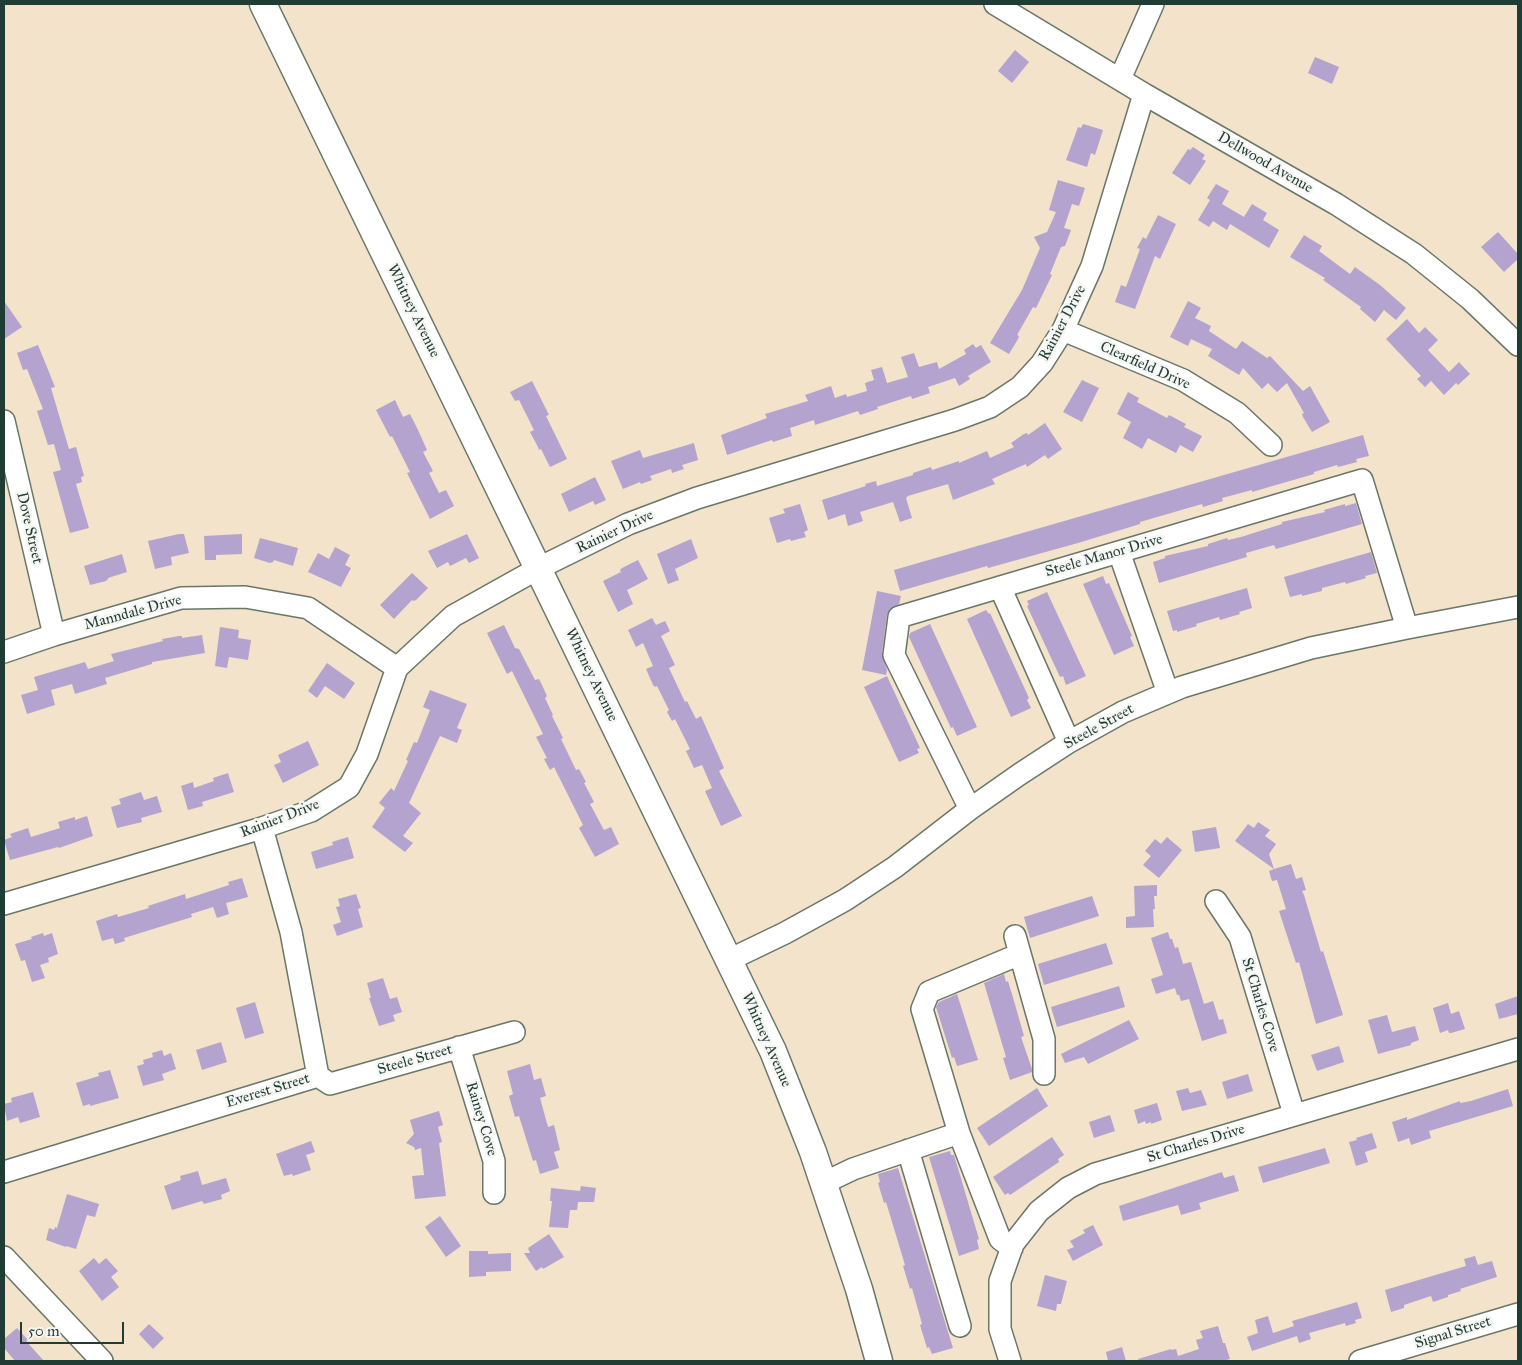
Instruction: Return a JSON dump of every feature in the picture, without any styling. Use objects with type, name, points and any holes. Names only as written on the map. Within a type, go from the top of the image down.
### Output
[{"type":"main road","name":"Whitney Avenue","points":[[263,4],[773,1051],[814,1152],[859,1288],[879,1361]]},
{"type":"street","name":"Dellwood Avenue","points":[[995,4],[1144,94],[1336,204],[1414,254],[1470,299],[1518,345]]},
{"type":"street","points":[[1120,79],[1153,4]]},
{"type":"street","name":"Rainier Drive","points":[[4,904],[262,828],[310,811],[349,787],[367,754],[397,668],[453,616],[539,568],[628,524],[697,498],[955,420],[990,406],[1020,387],[1042,363],[1063,330],[1092,266],[1144,94]]},
{"type":"street","name":"Clearfield Drive","points":[[1063,330],[1183,380],[1237,413],[1271,445]]},
{"type":"street","name":"Dove Street","points":[[4,422],[54,634]]},
{"type":"street","name":"Steele Manor Drive","points":[[970,809],[894,655],[898,617],[1362,480],[1407,628]]},
{"type":"street","points":[[1119,552],[1168,693]]},
{"type":"street","points":[[1000,587],[1069,742]]},
{"type":"street","name":"Manndale Drive","points":[[4,652],[54,634],[181,598],[245,597],[308,608],[397,668]]},
{"type":"street","name":"Steele Street","points":[[729,960],[785,933],[846,900],[895,867],[970,809],[1069,742],[1123,712],[1168,693],[1312,648],[1518,607]]},
{"type":"street","name":"Everest Street","points":[[4,1172],[318,1076],[291,932],[262,828]]},
{"type":"street","name":"St Charles Cove","points":[[1216,901],[1240,937],[1294,1114]]},
{"type":"street","points":[[1012,1248],[1000,1239],[959,1133],[922,1009],[929,992],[1018,945],[1044,1038],[1044,1074]]},
{"type":"street","name":"Steele Street","points":[[318,1076],[330,1084],[514,1032]]},
{"type":"street","name":"Rainey Cove","points":[[459,1047],[494,1161],[494,1193]]},
{"type":"street","name":"St Charles Drive","points":[[1010,1361],[1000,1329],[1000,1281],[1012,1248],[1039,1211],[1068,1188],[1095,1174],[1518,1049]]},
{"type":"street","points":[[824,1183],[854,1169],[959,1133]]},
{"type":"street","points":[[908,1150],[960,1326]]},
{"type":"street","points":[[4,1257],[102,1361]]},
{"type":"street","name":"Signal Street","points":[[1360,1361],[1518,1314]]},
{"type":"building","points":[[1015,50],[1029,62],[1012,83],[998,71]]},
{"type":"building","points":[[1315,57],[1339,67],[1332,84],[1308,73]]},
{"type":"building","points":[[1083,124],[1103,130],[1095,155],[1091,153],[1087,167],[1066,160],[1078,127],[1081,128]]},
{"type":"building","points":[[1193,147],[1205,155],[1202,159],[1206,161],[1190,185],[1172,173],[1188,149],[1190,150]]},
{"type":"building","points":[[1058,180],[1085,188],[1079,206],[1072,204],[1064,228],[1071,230],[1065,246],[1061,247],[1050,274],[1052,275],[1036,308],[1033,307],[1017,335],[1019,336],[1018,339],[1009,354],[990,343],[1022,290],[1040,248],[1034,237],[1047,232],[1056,212],[1049,210]]},
{"type":"building","points":[[1216,184],[1229,191],[1222,204],[1244,217],[1252,204],[1267,213],[1263,220],[1279,230],[1269,248],[1230,224],[1227,230],[1213,221],[1209,227],[1198,220],[1210,200],[1207,198]]},
{"type":"building","points":[[1158,215],[1176,224],[1160,259],[1155,256],[1135,309],[1115,302],[1121,285],[1126,287],[1140,249],[1137,248],[1143,237],[1146,239]]},
{"type":"building","points":[[1498,232],[1518,254],[1518,259],[1504,272],[1481,247]]},
{"type":"building","points":[[1304,235],[1322,246],[1319,251],[1350,274],[1355,267],[1380,285],[1406,308],[1396,320],[1384,310],[1375,322],[1360,309],[1361,307],[1323,280],[1325,278],[1290,257]]},
{"type":"building","points":[[4,301],[22,327],[4,339]]},
{"type":"building","points":[[1188,301],[1201,308],[1195,318],[1211,326],[1209,331],[1236,349],[1242,341],[1267,358],[1270,356],[1303,391],[1310,386],[1330,422],[1312,432],[1303,417],[1302,414],[1304,413],[1287,383],[1277,392],[1268,383],[1262,389],[1243,368],[1239,375],[1208,356],[1212,349],[1191,339],[1188,346],[1170,337]]},
{"type":"building","points":[[1407,319],[1419,333],[1425,327],[1438,340],[1428,350],[1449,372],[1459,362],[1470,374],[1458,385],[1456,383],[1444,395],[1431,381],[1425,387],[1417,379],[1421,376],[1386,339]]},
{"type":"building","points":[[973,344],[976,348],[981,345],[991,362],[968,376],[970,379],[959,386],[955,378],[928,387],[930,393],[912,399],[911,396],[877,407],[878,409],[860,415],[858,411],[815,425],[814,420],[790,428],[792,436],[773,442],[772,440],[727,455],[721,435],[767,418],[765,414],[808,401],[805,395],[831,386],[835,398],[846,394],[847,397],[867,391],[865,383],[874,380],[871,370],[882,367],[887,383],[908,377],[901,357],[914,353],[919,367],[937,362],[939,369],[966,354],[964,350]]},
{"type":"building","points":[[38,345],[55,387],[51,388],[69,449],[76,447],[84,476],[81,477],[82,482],[76,484],[89,528],[70,533],[53,472],[61,470],[54,444],[48,445],[37,411],[43,409],[27,369],[23,370],[17,353]]},
{"type":"building","points":[[1082,380],[1099,388],[1082,422],[1063,412]]},
{"type":"building","points":[[532,381],[549,415],[546,416],[567,459],[550,467],[530,432],[534,430],[519,400],[515,401],[510,392]]},
{"type":"building","points":[[1128,392],[1139,398],[1137,402],[1167,418],[1169,415],[1186,424],[1184,427],[1202,436],[1193,452],[1180,445],[1176,453],[1148,438],[1142,449],[1123,438],[1131,422],[1117,414]]},
{"type":"building","points":[[395,400],[403,417],[410,414],[418,430],[427,450],[423,452],[433,471],[429,473],[439,493],[446,490],[454,506],[430,519],[407,473],[410,472],[392,436],[390,437],[376,410]]},
{"type":"building","points":[[1045,423],[1062,449],[1048,459],[1045,455],[1027,467],[1026,464],[992,479],[995,484],[953,500],[948,484],[908,496],[906,498],[912,518],[900,522],[893,502],[860,512],[863,521],[848,526],[845,514],[828,520],[822,500],[876,481],[877,486],[913,475],[913,473],[931,467],[932,470],[959,461],[959,463],[987,451],[990,458],[1014,447],[1011,443],[1024,434],[1027,433],[1028,435]]},
{"type":"building","points":[[1363,435],[1369,456],[1356,459],[1357,462],[1338,467],[1337,465],[1314,472],[1314,474],[1252,492],[1252,490],[1222,498],[1223,501],[1203,507],[1202,504],[1078,543],[900,591],[894,570]]},
{"type":"building","points":[[694,443],[698,460],[682,465],[684,469],[672,473],[671,469],[650,476],[652,480],[641,484],[640,482],[623,489],[611,461],[640,450],[643,458]]},
{"type":"building","points":[[595,477],[606,500],[595,505],[593,501],[569,512],[561,494]]},
{"type":"building","points":[[1356,503],[1362,524],[1276,549],[1274,545],[1246,553],[1247,557],[1159,583],[1153,562],[1165,558],[1165,556],[1208,546],[1208,544],[1227,538],[1228,540],[1241,537],[1282,524],[1282,522],[1325,512],[1324,510],[1345,504],[1345,506]]},
{"type":"building","points":[[800,504],[808,530],[804,532],[806,537],[777,543],[769,518],[785,513],[783,509]]},
{"type":"building","points":[[184,534],[189,553],[171,557],[172,565],[155,569],[148,541]]},
{"type":"building","points":[[242,534],[242,554],[216,555],[216,560],[205,560],[204,536]]},
{"type":"building","points":[[467,534],[479,558],[469,563],[466,558],[450,566],[448,562],[437,568],[428,551]]},
{"type":"building","points":[[260,538],[298,548],[293,566],[274,560],[270,563],[254,558]]},
{"type":"building","points":[[691,539],[698,558],[675,569],[679,580],[668,584],[657,554]]},
{"type":"building","points":[[335,547],[350,555],[345,565],[351,568],[341,587],[308,572],[318,553],[329,559]]},
{"type":"building","points":[[1371,552],[1377,573],[1346,584],[1345,582],[1322,588],[1322,591],[1290,597],[1284,577]]},
{"type":"building","points":[[122,554],[127,572],[108,578],[106,581],[90,585],[84,566]]},
{"type":"building","points":[[638,560],[648,579],[627,590],[633,604],[618,612],[603,581],[621,572],[622,568]]},
{"type":"building","points":[[412,573],[428,588],[416,600],[412,600],[394,619],[380,605]]},
{"type":"building","points":[[1103,576],[1106,584],[1109,583],[1132,636],[1130,637],[1134,646],[1114,655],[1083,584]]},
{"type":"building","points":[[1247,588],[1252,608],[1220,620],[1219,617],[1196,624],[1197,626],[1177,632],[1177,630],[1173,631],[1167,611]]},
{"type":"building","points":[[877,591],[901,596],[899,604],[890,609],[887,615],[882,653],[887,670],[886,675],[862,670]]},
{"type":"building","points":[[1047,592],[1086,676],[1066,685],[1063,676],[1060,677],[1027,606],[1029,605],[1027,601]]},
{"type":"building","points":[[986,610],[990,613],[1029,698],[1027,700],[1031,708],[1011,717],[967,619]]},
{"type":"building","points":[[652,618],[656,625],[665,621],[670,631],[661,636],[675,665],[669,668],[685,702],[687,701],[696,719],[701,716],[724,768],[719,771],[742,816],[721,826],[705,791],[712,788],[702,765],[694,768],[686,751],[690,749],[675,719],[672,721],[667,712],[669,710],[657,686],[653,685],[646,669],[653,666],[643,643],[636,647],[628,630]]},
{"type":"building","points":[[930,624],[977,727],[957,736],[953,727],[951,728],[909,637],[910,633]]},
{"type":"building","points":[[504,625],[515,648],[519,649],[535,680],[539,679],[542,685],[552,716],[563,738],[561,739],[576,770],[579,769],[586,782],[584,783],[594,802],[590,804],[604,830],[611,827],[619,844],[595,857],[579,828],[583,825],[554,767],[550,770],[544,759],[547,758],[536,737],[543,734],[512,671],[507,674],[487,633]]},
{"type":"building","points":[[220,627],[239,630],[238,638],[251,640],[248,660],[229,657],[227,668],[215,666]]},
{"type":"building","points":[[202,635],[205,653],[152,662],[152,664],[105,678],[107,684],[75,694],[72,684],[51,690],[55,705],[27,714],[21,695],[38,690],[34,677],[85,662],[88,669],[114,661],[111,654],[163,641],[162,639]]},
{"type":"building","points":[[327,663],[355,683],[344,699],[325,686],[317,698],[308,691]]},
{"type":"building","points":[[887,676],[920,748],[917,749],[919,753],[899,762],[864,687]]},
{"type":"building","points":[[430,690],[467,704],[457,728],[462,730],[457,743],[440,736],[409,803],[421,813],[403,836],[413,843],[405,852],[372,827],[385,808],[379,803],[391,788],[394,791],[408,761],[406,760],[414,742],[417,743],[430,710],[423,707]]},
{"type":"building","points":[[308,741],[319,765],[283,783],[274,765],[281,762],[278,755]]},
{"type":"building","points":[[228,773],[234,792],[202,802],[203,806],[188,810],[181,786],[193,782],[194,788],[214,781],[213,778]]},
{"type":"building","points":[[141,792],[144,800],[157,796],[162,812],[141,818],[142,822],[117,828],[111,807],[121,804],[119,799]]},
{"type":"building","points":[[87,816],[93,836],[59,848],[10,860],[4,840],[12,837],[10,834],[28,828],[31,837],[60,828],[58,822]]},
{"type":"building","points":[[1258,822],[1270,830],[1265,836],[1276,844],[1269,854],[1274,869],[1235,841],[1248,824],[1254,828]]},
{"type":"building","points":[[1216,827],[1220,848],[1195,852],[1192,831]]},
{"type":"building","points":[[348,837],[354,858],[316,869],[311,852],[333,845],[332,842]]},
{"type":"building","points":[[1167,837],[1182,850],[1159,878],[1143,865],[1151,856],[1145,851],[1155,839],[1161,844]]},
{"type":"building","points":[[1291,864],[1296,879],[1302,877],[1306,890],[1302,891],[1343,1015],[1316,1024],[1299,962],[1296,963],[1279,911],[1286,909],[1277,880],[1272,881],[1269,871]]},
{"type":"building","points":[[242,878],[248,897],[226,903],[229,914],[217,918],[213,907],[191,914],[192,917],[124,938],[125,941],[115,944],[113,938],[102,941],[96,921],[117,914],[118,917],[149,908],[148,906],[185,894],[186,899],[229,885],[228,882]]},
{"type":"building","points":[[1157,885],[1157,896],[1154,896],[1155,909],[1153,909],[1154,927],[1126,928],[1126,917],[1135,916],[1134,886]]},
{"type":"building","points":[[356,894],[361,908],[358,909],[363,927],[337,936],[333,925],[341,922],[336,907],[340,906],[338,899]]},
{"type":"building","points":[[1092,896],[1099,916],[1030,938],[1024,917]]},
{"type":"building","points":[[1168,932],[1175,948],[1178,947],[1183,964],[1191,962],[1204,1004],[1213,1001],[1219,1020],[1223,1019],[1227,1033],[1202,1041],[1189,999],[1181,1001],[1175,988],[1156,994],[1151,979],[1163,975],[1151,938]]},
{"type":"building","points":[[43,933],[44,936],[52,933],[58,954],[48,958],[49,962],[40,965],[45,978],[32,982],[25,960],[21,961],[15,944],[32,939],[31,937]]},
{"type":"building","points":[[1106,943],[1113,964],[1044,985],[1038,964]]},
{"type":"building","points":[[1004,974],[1014,1001],[1024,1036],[1021,1037],[1032,1069],[1032,1072],[1010,1080],[1003,1058],[1006,1057],[984,983]]},
{"type":"building","points":[[383,978],[390,999],[397,997],[402,1012],[393,1015],[395,1021],[379,1026],[369,998],[371,998],[367,983]]},
{"type":"building","points":[[1119,986],[1125,1007],[1057,1027],[1051,1007]]},
{"type":"building","points":[[957,994],[978,1060],[957,1066],[954,1057],[952,1058],[936,1007],[939,1002]]},
{"type":"building","points":[[1518,996],[1518,1014],[1499,1019],[1495,1004]]},
{"type":"building","points":[[255,1002],[264,1033],[245,1039],[236,1008]]},
{"type":"building","points":[[1448,1003],[1451,1014],[1459,1011],[1465,1029],[1451,1033],[1448,1030],[1440,1033],[1433,1008]]},
{"type":"building","points":[[1387,1015],[1392,1032],[1415,1026],[1419,1040],[1411,1043],[1411,1045],[1378,1054],[1368,1020]]},
{"type":"building","points":[[1129,1020],[1139,1039],[1088,1064],[1084,1057],[1065,1063],[1061,1054]]},
{"type":"building","points":[[221,1042],[227,1062],[202,1070],[196,1050]]},
{"type":"building","points":[[1339,1046],[1344,1062],[1317,1071],[1311,1055]]},
{"type":"building","points":[[162,1050],[164,1056],[171,1053],[176,1069],[162,1074],[164,1080],[143,1086],[137,1066],[144,1064],[143,1060],[153,1057],[152,1053]]},
{"type":"building","points":[[530,1064],[534,1080],[541,1078],[546,1096],[540,1098],[548,1127],[554,1125],[560,1150],[554,1152],[559,1168],[540,1174],[536,1160],[533,1161],[519,1116],[515,1117],[509,1096],[513,1094],[507,1071]]},
{"type":"building","points":[[110,1070],[119,1098],[90,1106],[90,1104],[83,1106],[76,1083],[99,1076],[98,1073]]},
{"type":"building","points":[[1248,1074],[1253,1091],[1227,1099],[1222,1082]]},
{"type":"building","points":[[1037,1088],[1048,1106],[989,1146],[977,1128]]},
{"type":"building","points":[[1188,1088],[1190,1093],[1201,1090],[1207,1105],[1182,1111],[1176,1091]]},
{"type":"building","points":[[1508,1089],[1513,1106],[1429,1131],[1431,1138],[1411,1145],[1409,1138],[1398,1142],[1392,1122],[1407,1117],[1407,1120],[1460,1101],[1460,1103],[1471,1101]]},
{"type":"building","points":[[33,1092],[40,1117],[20,1123],[18,1117],[7,1121],[4,1104],[12,1102],[11,1098]]},
{"type":"building","points":[[1157,1103],[1162,1120],[1151,1124],[1151,1122],[1146,1124],[1145,1121],[1138,1124],[1134,1110]]},
{"type":"building","points":[[439,1111],[443,1125],[438,1127],[442,1142],[439,1143],[446,1196],[415,1199],[412,1176],[424,1175],[421,1148],[415,1150],[414,1147],[406,1143],[414,1134],[410,1120]]},
{"type":"building","points":[[1110,1115],[1115,1131],[1094,1138],[1089,1122]]},
{"type":"building","points":[[1372,1133],[1377,1148],[1365,1152],[1368,1162],[1356,1166],[1349,1142]]},
{"type":"building","points":[[1052,1137],[1064,1155],[1058,1159],[1059,1162],[1010,1195],[1008,1193],[1005,1195],[993,1177]]},
{"type":"building","points":[[311,1141],[315,1152],[306,1155],[311,1170],[293,1176],[292,1174],[284,1176],[276,1154]]},
{"type":"building","points":[[1325,1148],[1330,1163],[1263,1183],[1258,1167]]},
{"type":"building","points":[[950,1151],[951,1155],[954,1155],[979,1239],[977,1240],[979,1249],[959,1256],[929,1157]]},
{"type":"building","points":[[898,1168],[953,1348],[932,1354],[929,1347],[927,1348],[912,1288],[910,1289],[903,1266],[905,1265],[886,1202],[884,1203],[878,1183],[880,1182],[878,1174]]},
{"type":"building","points":[[198,1171],[202,1185],[226,1178],[230,1191],[221,1195],[222,1199],[204,1204],[202,1201],[172,1210],[164,1186],[181,1180],[180,1176]]},
{"type":"building","points":[[1222,1172],[1224,1178],[1234,1175],[1239,1191],[1199,1203],[1201,1209],[1181,1215],[1178,1205],[1123,1221],[1119,1206]]},
{"type":"building","points":[[581,1186],[596,1188],[594,1202],[578,1202],[577,1210],[570,1210],[568,1228],[549,1227],[552,1201],[550,1201],[551,1188],[580,1191]]},
{"type":"building","points":[[67,1194],[99,1204],[95,1217],[87,1215],[76,1249],[46,1240],[49,1228],[54,1230],[55,1227],[57,1228]]},
{"type":"building","points":[[440,1216],[461,1246],[446,1257],[425,1227]]},
{"type":"building","points":[[1093,1225],[1103,1245],[1073,1261],[1067,1250],[1074,1247],[1070,1241],[1085,1233],[1083,1230]]},
{"type":"building","points":[[549,1234],[564,1257],[536,1271],[524,1253],[530,1253],[528,1248]]},
{"type":"building","points":[[469,1251],[488,1251],[488,1254],[511,1253],[511,1271],[486,1272],[486,1276],[469,1277]]},
{"type":"building","points":[[1475,1256],[1478,1265],[1492,1261],[1497,1277],[1460,1289],[1461,1291],[1433,1302],[1431,1296],[1404,1305],[1404,1308],[1391,1312],[1385,1290],[1466,1266],[1464,1259]]},
{"type":"building","points":[[94,1258],[99,1264],[106,1258],[118,1271],[111,1277],[119,1287],[102,1301],[79,1271]]},
{"type":"building","points":[[1045,1275],[1067,1281],[1061,1304],[1057,1304],[1056,1311],[1037,1306]]},
{"type":"building","points":[[1357,1302],[1362,1318],[1355,1320],[1356,1323],[1346,1326],[1345,1323],[1309,1333],[1311,1339],[1299,1343],[1297,1336],[1252,1351],[1247,1337],[1258,1333],[1255,1320],[1268,1316],[1273,1333],[1294,1326],[1292,1321]]},
{"type":"building","points":[[149,1324],[164,1338],[153,1349],[139,1334]]},
{"type":"building","points":[[1218,1326],[1230,1359],[1222,1361],[1139,1361],[1138,1359],[1171,1349],[1176,1349],[1178,1356],[1199,1349],[1196,1340],[1203,1338],[1200,1331]]},
{"type":"building","points":[[17,1328],[44,1361],[15,1361],[4,1348],[4,1339]]},
{"type":"building","points":[[1122,1347],[1126,1361],[1108,1361],[1106,1352]]}]
